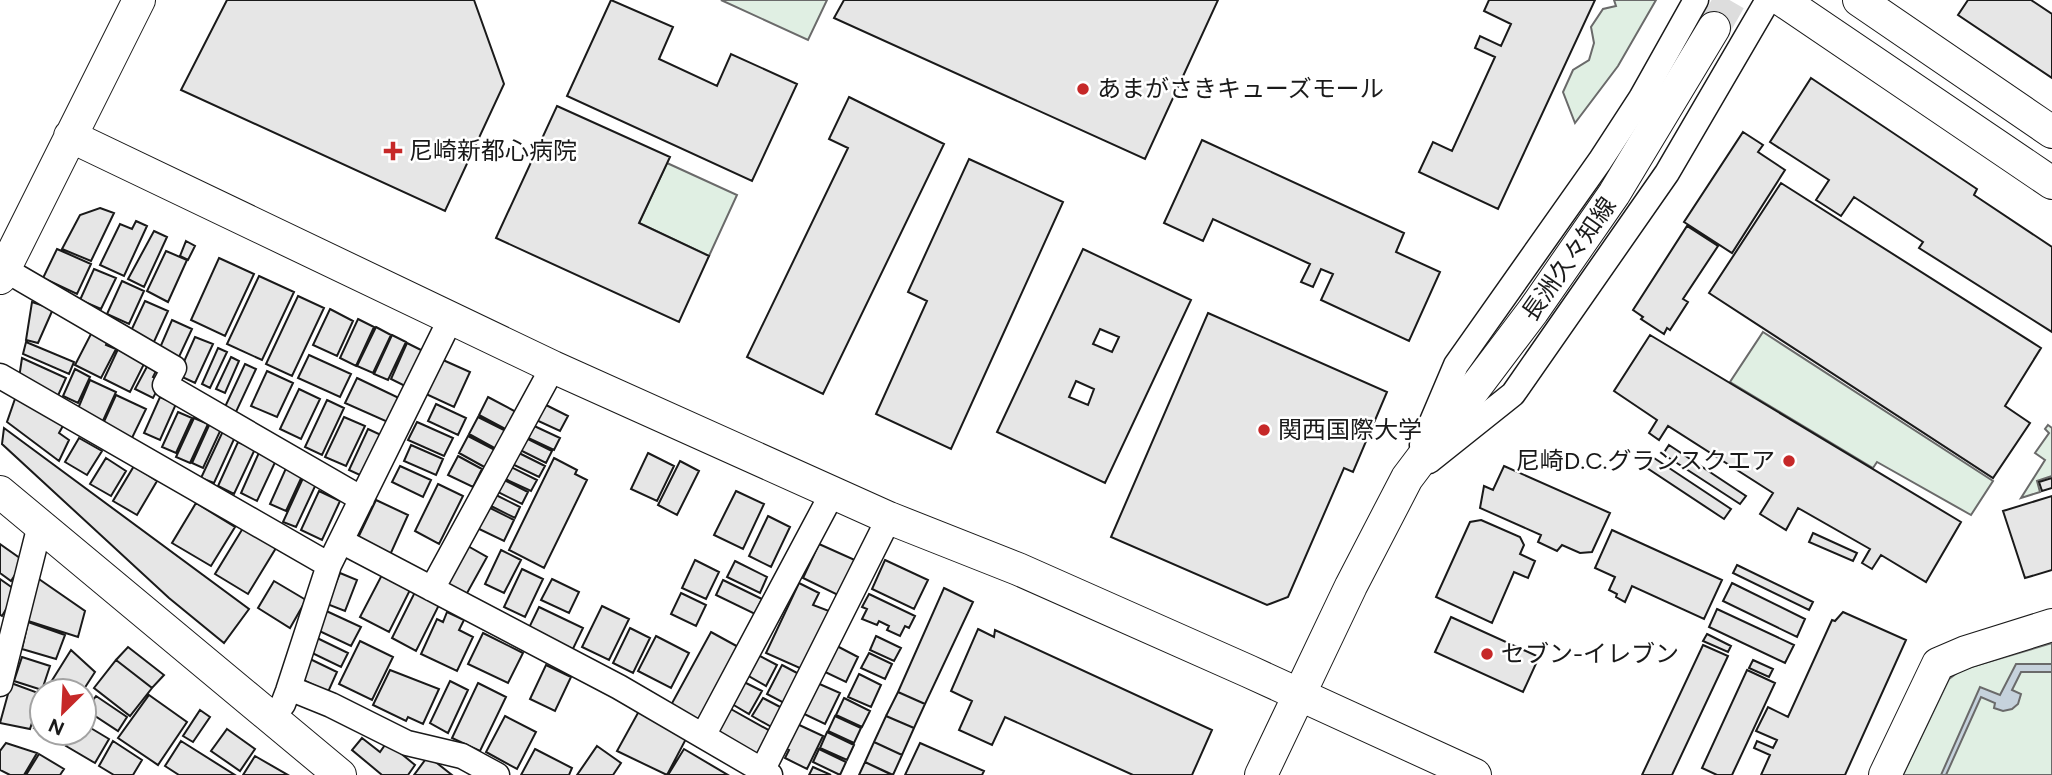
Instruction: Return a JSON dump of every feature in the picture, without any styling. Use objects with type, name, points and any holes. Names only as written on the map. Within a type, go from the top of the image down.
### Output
[{"type":"street","points":[[139,0],[2,274],[174,368],[165,385],[362,499]]},
{"type":"street","points":[[1407,478],[1456,365],[1600,161],[1696,0]]},
{"type":"street","points":[[1407,478],[1513,394],[1667,173],[1768,0]]},
{"type":"street","points":[[1782,0],[2052,183]]},
{"type":"street","points":[[1858,0],[2052,132]]},
{"type":"street","name":"長洲久々知線","points":[[1261,775],[1351,586],[1407,478],[1533,311],[1614,194],[1714,28]]},
{"type":"street","points":[[70,136],[553,367],[889,518],[1018,569],[1475,775]]},
{"type":"street","points":[[270,718],[283,704],[329,565],[451,318]]},
{"type":"street","points":[[432,589],[553,367]]},
{"type":"street","points":[[0,376],[329,565]]},
{"type":"street","points":[[0,492],[340,775]]},
{"type":"street","points":[[703,736],[832,492]]},
{"type":"street","points":[[341,541],[619,687],[764,774],[889,518]]},
{"type":"street","points":[[0,684],[40,525]]},
{"type":"street","points":[[1885,775],[1938,664],[2052,625]]},
{"type":"street","points":[[289,688],[407,743],[462,756],[497,775]]},
{"type":"green space","points":[[721,0],[827,0],[808,40]]},
{"type":"green space","points":[[1614,0],[1656,0],[1618,66],[1575,123],[1563,92],[1573,70],[1589,60],[1594,43],[1591,27],[1603,9],[1616,6]]},
{"type":"green space","points":[[667,163],[737,195],[709,256],[639,223]]},
{"type":"green space","points":[[1763,332],[1993,481],[1971,515],[1877,462],[1873,468],[1730,382]]},
{"type":"green space","points":[[2048,425],[2052,428],[2052,476],[2037,481],[2040,492],[2021,498],[2045,460],[2035,453],[2049,433],[2045,429]]},
{"type":"green space","points":[[2052,643],[2052,775],[1903,775],[1949,679],[1961,670]]},
{"type":"shaded area","points":[[2016,664],[2052,664],[2052,672],[2021,672],[2012,690],[2021,694],[2018,704],[2012,709],[2003,711],[1994,708],[1995,703],[1981,697],[1946,775],[1941,775],[1980,687],[2000,695]]},
{"type":"building","name":"尼崎新都心病院","points":[[227,0],[474,0],[504,84],[445,211],[181,90]]},
{"type":"building","points":[[611,0],[673,27],[659,59],[717,86],[731,54],[797,84],[752,181],[567,96]]},
{"type":"building","name":"あまがさきキューズモール","points":[[844,0],[1218,0],[1145,159],[834,18]]},
{"type":"building","points":[[1489,0],[1595,0],[1498,209],[1419,172],[1433,142],[1452,151],[1495,57],[1475,48],[1480,36],[1501,46],[1511,24],[1484,11]]},
{"type":"building","points":[[1968,0],[2031,0],[2052,14],[2052,78],[1958,15]]},
{"type":"building","points":[[1811,78],[1977,189],[1974,195],[2052,247],[2052,332],[1919,248],[1923,242],[1854,197],[1841,216],[1816,200],[1829,180],[1770,142]]},
{"type":"building","points":[[849,97],[944,144],[823,394],[747,357],[848,148],[829,139]]},
{"type":"building","points":[[557,106],[670,157],[639,223],[709,256],[679,322],[496,238]]},
{"type":"building","points":[[1743,132],[1763,145],[1758,152],[1785,170],[1732,253],[1684,222]]},
{"type":"building","points":[[1202,140],[1404,233],[1396,252],[1440,272],[1409,341],[1321,300],[1333,274],[1321,269],[1313,287],[1301,282],[1310,264],[1213,219],[1203,241],[1164,223]]},
{"type":"building","points":[[969,159],[1063,202],[951,449],[876,414],[927,301],[908,292]]},
{"type":"building","points":[[1781,183],[2041,348],[2005,406],[2030,423],[1993,478],[1709,293]]},
{"type":"building","points":[[100,208],[114,213],[91,261],[62,249],[80,215]]},
{"type":"building","points":[[136,221],[147,226],[124,276],[100,265],[120,224],[132,229]]},
{"type":"building","points":[[1687,226],[1718,246],[1683,299],[1688,302],[1670,330],[1667,328],[1664,334],[1641,319],[1643,317],[1633,310]]},
{"type":"building","points":[[154,231],[167,237],[144,287],[128,279]]},
{"type":"building","points":[[186,241],[195,246],[188,260],[180,256]]},
{"type":"building","points":[[57,249],[91,264],[77,294],[43,278]]},
{"type":"building","points":[[1083,249],[1191,300],[1105,483],[997,432]],"holes":[[[1100,329],[1119,337],[1112,352],[1093,344]],[[1076,381],[1094,389],[1088,405],[1069,397]]]},
{"type":"building","points":[[166,251],[187,260],[168,302],[147,291]]},
{"type":"building","points":[[219,258],[254,274],[225,336],[191,320]]},
{"type":"building","points":[[94,269],[116,278],[101,309],[80,300]]},
{"type":"building","points":[[259,276],[294,292],[262,360],[227,344]]},
{"type":"building","points":[[122,281],[144,291],[129,324],[107,314]]},
{"type":"building","points":[[298,296],[324,308],[292,376],[266,364]]},
{"type":"building","points":[[145,301],[168,311],[153,344],[130,333]]},
{"type":"building","points":[[32,302],[53,309],[38,343],[26,340]]},
{"type":"building","points":[[330,309],[353,321],[337,356],[313,345]]},
{"type":"building","name":"関西国際大学","points":[[1208,313],[1387,392],[1353,472],[1344,468],[1288,597],[1267,605],[1111,537]]},
{"type":"building","points":[[358,319],[374,327],[356,366],[340,358]]},
{"type":"building","points":[[172,320],[192,329],[178,359],[159,350]]},
{"type":"building","points":[[376,327],[391,335],[373,373],[357,366]]},
{"type":"building","points":[[92,332],[108,340],[106,345],[116,349],[101,378],[75,365]]},
{"type":"building","points":[[392,335],[406,342],[388,380],[374,374]]},
{"type":"building","name":"尼崎D.C.グランスクエア","points":[[1650,335],[1961,522],[1926,582],[1881,555],[1872,569],[1862,563],[1870,549],[1798,508],[1786,530],[1760,514],[1773,493],[1668,426],[1659,440],[1649,433],[1657,420],[1614,391]]},
{"type":"building","points":[[195,337],[213,344],[195,383],[178,375]]},
{"type":"building","points":[[26,342],[74,362],[69,374],[23,354]]},
{"type":"building","points":[[407,343],[425,352],[405,386],[391,379]]},
{"type":"building","points":[[119,347],[146,360],[130,392],[104,379]]},
{"type":"building","points":[[218,348],[227,352],[210,388],[202,384]]},
{"type":"building","points":[[309,355],[351,374],[340,397],[298,378]]},
{"type":"building","points":[[231,357],[239,361],[225,393],[216,389]]},
{"type":"building","points":[[22,358],[66,378],[56,400],[19,378]]},
{"type":"building","points":[[443,360],[470,372],[454,407],[426,394]]},
{"type":"building","points":[[150,361],[159,365],[153,377],[162,381],[153,398],[135,389]]},
{"type":"building","points":[[245,364],[256,369],[235,414],[224,409]]},
{"type":"building","points":[[75,369],[90,377],[78,403],[63,396]]},
{"type":"building","points":[[267,371],[293,383],[277,417],[251,406]]},
{"type":"building","points":[[357,378],[401,399],[390,423],[345,403]]},
{"type":"building","points":[[90,380],[116,392],[102,423],[77,411]]},
{"type":"building","points":[[299,389],[320,399],[301,439],[280,429]]},
{"type":"building","points":[[116,395],[146,409],[131,440],[102,426]]},
{"type":"building","points":[[16,396],[64,424],[59,433],[69,440],[59,461],[7,422]]},
{"type":"building","points":[[160,397],[176,404],[160,440],[144,433]]},
{"type":"building","points":[[488,397],[518,413],[509,431],[479,415]]},
{"type":"building","points":[[327,400],[344,408],[322,455],[305,447]]},
{"type":"building","points":[[542,403],[568,416],[560,431],[534,419]]},
{"type":"building","points":[[436,404],[466,418],[458,435],[428,421]]},
{"type":"building","points":[[178,412],[192,418],[176,453],[162,447]]},
{"type":"building","points":[[344,417],[365,426],[346,466],[325,457]]},
{"type":"building","points":[[478,417],[508,432],[498,450],[469,434]]},
{"type":"building","points":[[194,418],[208,424],[190,463],[176,457]]},
{"type":"building","points":[[211,421],[222,427],[203,468],[192,463]]},
{"type":"building","points":[[417,422],[453,438],[444,456],[408,440]]},
{"type":"building","points":[[530,424],[560,438],[554,450],[524,436]]},
{"type":"building","points":[[4,428],[249,609],[224,643],[169,598],[2,444]]},
{"type":"building","points":[[368,429],[381,435],[362,476],[349,470]]},
{"type":"building","points":[[223,431],[235,437],[214,483],[201,478]]},
{"type":"building","points":[[468,436],[497,451],[488,469],[459,453]]},
{"type":"building","points":[[522,436],[552,451],[546,463],[516,448]]},
{"type":"building","points":[[79,438],[102,451],[87,475],[65,462]]},
{"type":"building","points":[[238,442],[255,449],[234,494],[218,486]]},
{"type":"building","points":[[411,445],[443,459],[436,475],[404,461]]},
{"type":"building","points":[[1669,445],[1746,496],[1740,504],[1663,454]]},
{"type":"building","points":[[261,448],[278,456],[257,501],[241,493]]},
{"type":"building","points":[[515,451],[545,466],[539,477],[510,463]]},
{"type":"building","points":[[648,453],[674,466],[657,501],[631,489]]},
{"type":"building","points":[[458,456],[482,469],[473,487],[448,475]]},
{"type":"building","points":[[1651,456],[1731,509],[1724,519],[1644,466]]},
{"type":"building","points":[[106,458],[126,471],[111,496],[90,484]]},
{"type":"building","points":[[554,458],[577,470],[575,474],[587,480],[544,568],[509,550]]},
{"type":"building","points":[[680,461],[699,471],[677,515],[658,505]]},
{"type":"building","points":[[507,465],[537,480],[531,491],[501,477]]},
{"type":"building","points":[[134,466],[157,481],[137,515],[113,501]]},
{"type":"building","points":[[287,466],[303,474],[286,511],[270,504]]},
{"type":"building","points":[[400,466],[431,480],[423,497],[392,482]]},
{"type":"building","points":[[1504,466],[1610,513],[1592,552],[1580,553],[1562,545],[1557,551],[1538,542],[1541,535],[1480,508],[1484,486],[1493,490]]},
{"type":"building","points":[[304,476],[317,482],[296,527],[283,522]]},
{"type":"building","points":[[498,477],[528,492],[522,504],[492,489]]},
{"type":"building","points":[[2052,478],[2052,488],[2042,491],[2039,482]]},
{"type":"building","points":[[438,484],[463,496],[439,544],[415,531]]},
{"type":"building","points":[[319,491],[340,501],[322,540],[301,530]]},
{"type":"building","points":[[736,491],[764,504],[743,549],[714,535]]},
{"type":"building","points":[[494,494],[520,507],[515,518],[489,505]]},
{"type":"building","points":[[2052,496],[2052,570],[2025,578],[2003,511]]},
{"type":"building","points":[[376,500],[408,515],[390,555],[357,540]]},
{"type":"building","points":[[196,503],[235,527],[211,566],[172,543]]},
{"type":"building","points":[[486,506],[514,520],[504,541],[475,527]]},
{"type":"building","points":[[768,516],[790,527],[771,567],[749,556]]},
{"type":"building","points":[[1481,520],[1520,537],[1524,545],[1520,554],[1535,561],[1528,578],[1514,572],[1492,623],[1436,597],[1470,522]]},
{"type":"building","points":[[243,528],[276,548],[248,594],[215,574]]},
{"type":"building","points":[[1612,530],[1722,580],[1704,619],[1632,586],[1625,602],[1616,597],[1617,594],[1609,590],[1615,577],[1595,568]]},
{"type":"building","points":[[1813,533],[1857,553],[1853,561],[1809,542]]},
{"type":"building","points":[[0,544],[24,561],[11,581],[0,573]]},
{"type":"building","points":[[819,544],[857,561],[840,596],[803,578]]},
{"type":"building","points":[[466,545],[487,557],[466,595],[445,583]]},
{"type":"building","points":[[501,550],[521,560],[504,593],[485,584]]},
{"type":"building","points":[[695,560],[719,572],[706,599],[682,588]]},
{"type":"building","points":[[885,560],[928,580],[914,609],[872,589]]},
{"type":"building","points":[[735,561],[767,577],[760,593],[727,577]]},
{"type":"building","points":[[1737,565],[1813,602],[1809,610],[1733,573]]},
{"type":"building","points":[[522,569],[543,579],[525,617],[504,607]]},
{"type":"building","points":[[384,571],[412,586],[389,632],[360,617]]},
{"type":"building","points":[[340,573],[357,580],[345,611],[327,604]]},
{"type":"building","points":[[36,577],[85,611],[78,637],[25,620]]},
{"type":"building","points":[[0,579],[17,591],[2,616],[0,615]]},
{"type":"building","points":[[552,579],[579,592],[569,613],[541,600]]},
{"type":"building","points":[[723,580],[762,599],[755,614],[716,595]]},
{"type":"building","points":[[274,581],[306,600],[290,628],[258,608]]},
{"type":"building","points":[[799,583],[819,593],[813,605],[829,611],[802,669],[766,653]]},
{"type":"building","points":[[1732,583],[1805,619],[1797,637],[1723,601]]},
{"type":"building","points":[[944,588],[973,602],[925,704],[898,692]]},
{"type":"building","points":[[415,592],[439,605],[416,651],[392,638]]},
{"type":"building","points":[[681,593],[706,605],[696,626],[671,614]]},
{"type":"building","points":[[869,594],[915,616],[909,628],[905,626],[900,636],[887,630],[889,626],[879,621],[877,625],[862,619],[867,609],[862,607]]},
{"type":"building","points":[[602,606],[629,619],[609,660],[582,647]]},
{"type":"building","points":[[539,607],[583,628],[570,655],[526,634]]},
{"type":"building","points":[[322,609],[361,627],[351,646],[313,628]]},
{"type":"building","points":[[1717,609],[1794,645],[1785,663],[1709,627]]},
{"type":"building","points":[[447,612],[464,620],[459,630],[473,637],[457,671],[421,654],[437,619],[443,622]]},
{"type":"building","points":[[1843,612],[1906,640],[1845,775],[1761,775],[1770,755],[1754,748],[1757,741],[1773,748],[1777,740],[1756,731],[1768,707],[1788,717],[1832,620],[1835,621]]},
{"type":"building","name":"セブン-イレブン","points":[[1451,617],[1539,657],[1523,692],[1435,652]]},
{"type":"building","points":[[28,622],[65,635],[56,659],[22,649]]},
{"type":"building","points":[[630,628],[650,638],[633,673],[613,663]]},
{"type":"building","points":[[978,629],[994,637],[995,630],[1212,730],[1192,775],[1133,775],[1005,717],[992,745],[959,730],[972,701],[951,691]]},
{"type":"building","points":[[711,632],[742,649],[701,722],[671,705]]},
{"type":"building","points":[[483,633],[523,653],[508,683],[468,664]]},
{"type":"building","points":[[1707,634],[1731,646],[1728,652],[1703,641]]},
{"type":"building","points":[[656,636],[689,653],[671,688],[638,671]]},
{"type":"building","points":[[876,636],[901,648],[894,661],[870,650]]},
{"type":"building","points":[[315,637],[348,653],[341,667],[308,651]]},
{"type":"building","points":[[360,641],[393,657],[372,700],[339,684]]},
{"type":"building","points":[[835,645],[858,657],[846,682],[823,671]]},
{"type":"building","points":[[1703,645],[1728,656],[1672,775],[1642,775]]},
{"type":"building","points":[[128,647],[164,675],[152,688],[116,660]]},
{"type":"building","points":[[71,650],[95,672],[92,677],[54,677]]},
{"type":"building","points":[[869,653],[892,664],[885,679],[861,668]]},
{"type":"building","points":[[758,655],[777,665],[766,686],[747,675]]},
{"type":"building","points":[[22,657],[50,666],[46,677],[28,677],[28,686],[14,681]]},
{"type":"building","points":[[308,658],[337,672],[328,692],[299,678]]},
{"type":"building","points":[[116,660],[152,688],[130,716],[98,691],[98,683]]},
{"type":"building","points":[[1753,660],[1773,669],[1769,677],[1749,668]]},
{"type":"building","points":[[546,665],[571,677],[555,711],[530,699]]},
{"type":"building","points":[[782,665],[799,674],[784,703],[767,694]]},
{"type":"building","points":[[390,670],[439,689],[423,724],[408,717],[406,721],[373,705]]},
{"type":"building","points":[[1747,670],[1775,683],[1732,775],[1717,775],[1702,768]]},
{"type":"building","points":[[859,674],[881,685],[871,707],[848,697]]},
{"type":"building","points":[[450,681],[468,690],[448,733],[430,723]]},
{"type":"building","points":[[744,682],[762,691],[749,714],[732,704]]},
{"type":"building","points":[[815,682],[840,693],[825,724],[800,712]]},
{"type":"building","points":[[11,683],[28,689],[28,729],[0,723]]},
{"type":"building","points":[[478,683],[506,697],[480,751],[452,738]]},
{"type":"building","points":[[898,692],[925,704],[914,728],[886,716]]},
{"type":"building","points":[[149,695],[187,722],[158,765],[118,738]]},
{"type":"building","points":[[98,697],[127,717],[118,731],[98,718]]},
{"type":"building","points":[[763,698],[786,710],[775,729],[752,716]]},
{"type":"building","points":[[844,698],[870,711],[862,727],[836,715]]},
{"type":"building","points":[[729,708],[772,732],[758,757],[715,734]]},
{"type":"building","points":[[200,710],[210,717],[193,742],[183,736]]},
{"type":"building","points":[[639,711],[687,737],[667,775],[617,751]]},
{"type":"building","points":[[505,716],[536,732],[517,769],[486,752]]},
{"type":"building","points":[[835,716],[861,728],[854,743],[828,731]]},
{"type":"building","points":[[886,716],[914,728],[902,755],[874,742]]},
{"type":"building","points":[[795,723],[823,736],[807,769],[785,758],[789,750],[783,748]]},
{"type":"building","points":[[227,729],[255,749],[240,771],[211,751]]},
{"type":"building","points":[[98,732],[109,739],[95,763],[68,747],[98,747]]},
{"type":"building","points":[[827,732],[854,745],[847,760],[820,748]]},
{"type":"building","points":[[362,738],[380,752],[387,742],[415,765],[408,775],[382,775],[352,750]]},
{"type":"building","points":[[113,741],[142,760],[133,775],[114,775],[99,766]]},
{"type":"building","points":[[181,741],[235,775],[179,775],[165,766]]},
{"type":"building","points":[[874,742],[902,755],[893,775],[865,762]]},
{"type":"building","points":[[6,743],[37,753],[24,775],[10,775],[0,770],[0,751]]},
{"type":"building","points":[[920,743],[984,771],[982,775],[905,775]]},
{"type":"building","points":[[597,746],[621,763],[613,775],[577,775]]},
{"type":"building","points":[[535,749],[572,768],[569,775],[521,775]]},
{"type":"building","points":[[684,749],[728,775],[668,775]]},
{"type":"building","points":[[819,749],[846,762],[840,775],[813,762]]},
{"type":"building","points":[[39,754],[64,769],[60,775],[26,775]]},
{"type":"building","points":[[255,756],[288,775],[243,775]]},
{"type":"building","points":[[428,756],[452,775],[414,775]]},
{"type":"building","points":[[865,762],[892,775],[859,775]]},
{"type":"building","points":[[813,767],[831,775],[809,775]]},
{"type":"tunnel","points":[[1714,28],[1730,0]]},
{"type":"place","name":"あまがさきキューズモール","points":[[1083,89]]},
{"type":"place","name":"尼崎新都心病院","points":[[393,151]]},
{"type":"place","name":"関西国際大学","points":[[1264,430]]},
{"type":"place","name":"尼崎D.C.グランスクエア","points":[[1789,461]]},
{"type":"place","name":"セブン-イレブン","points":[[1487,654]]}]
